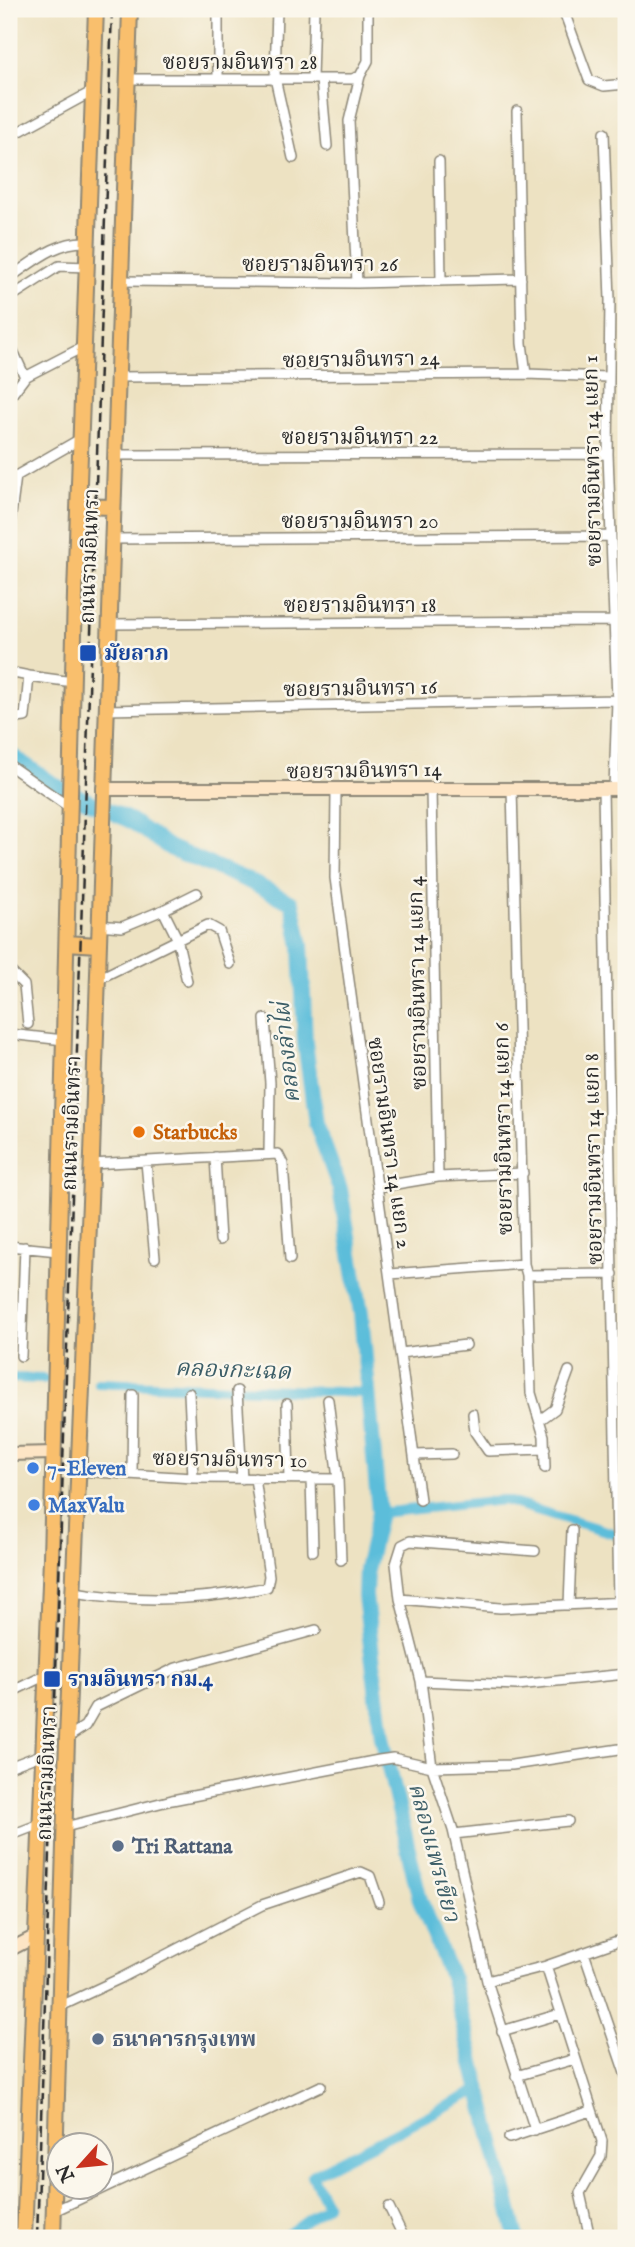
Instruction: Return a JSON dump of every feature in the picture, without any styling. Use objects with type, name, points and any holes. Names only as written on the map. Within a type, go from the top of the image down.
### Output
[{"type":"main road","name":"ถนนรามอินทรา","points":[[24,2237],[54,1453],[73,682],[96,9]]},
{"type":"main road","name":"ถนนรามอินทรา","points":[[53,2238],[67,1738],[91,1164],[118,281],[130,9]]},
{"type":"main road","points":[[79,506],[111,507]]},
{"type":"main road","points":[[67,943],[97,945]]},
{"type":"street","points":[[218,9],[218,78]]},
{"type":"street","points":[[277,9],[275,78],[293,158]]},
{"type":"street","points":[[314,9],[316,79],[327,146]]},
{"type":"street","points":[[357,283],[349,121],[356,78],[368,61],[368,9]]},
{"type":"street","points":[[563,9],[584,72],[595,85],[626,84]]},
{"type":"street","name":"ซอยรามอินทรา 28","points":[[128,79],[356,78]]},
{"type":"street","points":[[9,137],[93,91]]},
{"type":"street","points":[[517,111],[526,374]]},
{"type":"street","name":"ซอยรามอินทรา 14 แยก 1","points":[[604,133],[610,300],[608,454],[617,700],[615,789]]},
{"type":"street","points":[[439,161],[441,281]]},
{"type":"street","points":[[9,278],[52,249],[88,242]]},
{"type":"street","points":[[9,298],[59,266],[88,267]]},
{"type":"street","name":"ซอยรามอินทรา 26","points":[[118,281],[357,283],[521,279]]},
{"type":"street","points":[[9,342],[25,377]]},
{"type":"street","points":[[9,398],[25,377],[85,346]]},
{"type":"street","name":"ซอยรามอินทรา 24","points":[[116,377],[526,374],[607,377]]},
{"type":"street","points":[[9,530],[12,478],[82,438]]},
{"type":"street","name":"ซอยรามอินทรา 22","points":[[113,455],[608,454]]},
{"type":"street","name":"ซอยรามอินทรา 20","points":[[110,539],[610,536]]},
{"type":"street","name":"ซอยรามอินทรา 18","points":[[108,624],[613,621]]},
{"type":"street","points":[[9,672],[73,682]]},
{"type":"street","points":[[9,713],[17,718],[25,717],[29,676]]},
{"type":"street","name":"ซอยรามอินทรา 16","points":[[105,710],[617,700]]},
{"type":"street","points":[[9,765],[70,798]]},
{"type":"street","name":"ซอยรามอินทรา 14 แยก 6","points":[[512,788],[524,1264],[527,1275],[531,1393],[540,1420],[545,1468]]},
{"type":"street","name":"ซอยรามอินทรา 14","points":[[103,796],[431,789],[615,789]]},
{"type":"street","name":"ซอยรามอินทรา 14 แยก 4","points":[[431,789],[438,1177]]},
{"type":"street","name":"ซอยรามอินทรา 14 แยก 8","points":[[615,789],[613,1274],[617,1542],[622,1602]]},
{"type":"street","name":"ซอยรามอินทรา 14 แยก 2","points":[[336,791],[335,878],[420,1500]]},
{"type":"street","points":[[98,925],[122,927],[163,911],[197,893]]},
{"type":"street","points":[[163,911],[177,938],[187,981]]},
{"type":"street","points":[[96,980],[208,925],[215,926],[230,964]]},
{"type":"street","points":[[9,970],[23,985],[28,1024]]},
{"type":"street","points":[[265,1019],[270,1083],[269,1152]]},
{"type":"street","points":[[9,1034],[64,1040]]},
{"type":"street","points":[[91,1164],[269,1152],[282,1158],[290,1259]]},
{"type":"street","points":[[215,1157],[220,1240]]},
{"type":"street","points":[[146,1161],[155,1258]]},
{"type":"street","points":[[378,1187],[438,1177],[523,1173]]},
{"type":"street","points":[[9,1246],[58,1251]]},
{"type":"street","points":[[20,1356],[25,1247]]},
{"type":"street","points":[[390,1274],[524,1264]]},
{"type":"street","points":[[527,1275],[613,1274]]},
{"type":"street","points":[[400,1353],[466,1345]]},
{"type":"street","points":[[614,1361],[626,1362]]},
{"type":"street","points":[[540,1420],[555,1409],[569,1371]]},
{"type":"street","points":[[237,1391],[242,1479]]},
{"type":"street","points":[[189,1393],[193,1478]]},
{"type":"street","points":[[132,1474],[133,1395]]},
{"type":"street","name":"ซอยรามอินทรา 10","points":[[328,1400],[338,1479],[341,1560]]},
{"type":"street","points":[[286,1404],[289,1479]]},
{"type":"street","points":[[473,1414],[475,1432],[488,1451],[545,1449]]},
{"type":"street","points":[[9,1454],[54,1453]]},
{"type":"street","points":[[415,1455],[452,1454]]},
{"type":"street","name":"ซอยรามอินทรา 10","points":[[79,1471],[193,1478],[338,1479]]},
{"type":"street","points":[[74,1592],[135,1600],[173,1600],[216,1598],[267,1587],[269,1576],[255,1478]]},
{"type":"street","points":[[311,1478],[313,1551]]},
{"type":"street","points":[[569,1605],[572,1530]]},
{"type":"street","points":[[535,1551],[410,1541],[398,1551],[400,1599],[421,1681],[432,1767],[454,1834],[487,1981],[535,2130]]},
{"type":"street","points":[[400,1599],[500,1608],[622,1602]]},
{"type":"street","points":[[67,1738],[85,1726],[96,1706],[176,1668],[316,1630]]},
{"type":"street","points":[[421,1681],[517,1685],[626,1674]]},
{"type":"street","points":[[9,1693],[46,1675]]},
{"type":"street","points":[[65,1827],[185,1797],[393,1758],[432,1767],[512,1765],[626,1748]]},
{"type":"street","points":[[9,1767],[43,1754]]},
{"type":"street","points":[[454,1834],[568,1821]]},
{"type":"street","points":[[9,1836],[40,1824]]},
{"type":"street","points":[[61,2006],[262,1905],[361,1872],[370,1876],[379,1902]]},
{"type":"street","points":[[9,1950],[36,1936]]},
{"type":"street","points":[[487,1981],[545,1966],[626,1938]]},
{"type":"street","points":[[584,1953],[626,2076]]},
{"type":"street","points":[[545,1966],[603,2148],[580,2193],[590,2238]]},
{"type":"street","points":[[502,2031],[560,2014]]},
{"type":"street","points":[[516,2077],[575,2059]]},
{"type":"street","points":[[54,2211],[321,2087]]},
{"type":"street","points":[[509,2138],[592,2110]]},
{"type":"street","points":[[389,2207],[404,2238]]},
{"type":"street","points":[[9,2232],[24,2237]]},
{"type":"waterway","name":"คลองลำไผ่","points":[[9,754],[56,786],[131,821],[170,848],[251,882],[292,903],[301,945],[305,1043],[316,1123],[340,1189],[361,1313],[379,1513],[366,1570],[365,1596],[382,1737],[420,1900],[452,1979],[517,2238]]},
{"type":"waterway","name":"คลองกะเฉด","points":[[9,1378],[44,1379]]},
{"type":"waterway","name":"คลองกะเฉด","points":[[98,1383],[366,1393]]},
{"type":"waterway","points":[[379,1513],[503,1500],[626,1537]]},
{"type":"waterway","points":[[282,2238],[327,2205],[312,2175],[482,2088]]},
{"type":"railway","points":[[37,2238],[112,9]]},
{"type":"place","name":"มัยลาภ","points":[[88,653]]},
{"type":"place","name":"Starbucks","points":[[139,1132]]},
{"type":"place","name":"7-Eleven","points":[[33,1468]]},
{"type":"place","name":"MaxValu","points":[[34,1505]]},
{"type":"place","name":"รามอินทรา กม.4","points":[[52,1679]]},
{"type":"place","name":"Tri Rattana","points":[[118,1846]]},
{"type":"place","name":"ธนาคารกรุงเทพ","points":[[98,2039]]},
{"type":"water label","name":"คลองแพรเขียว","points":[[435,1852]]}]
